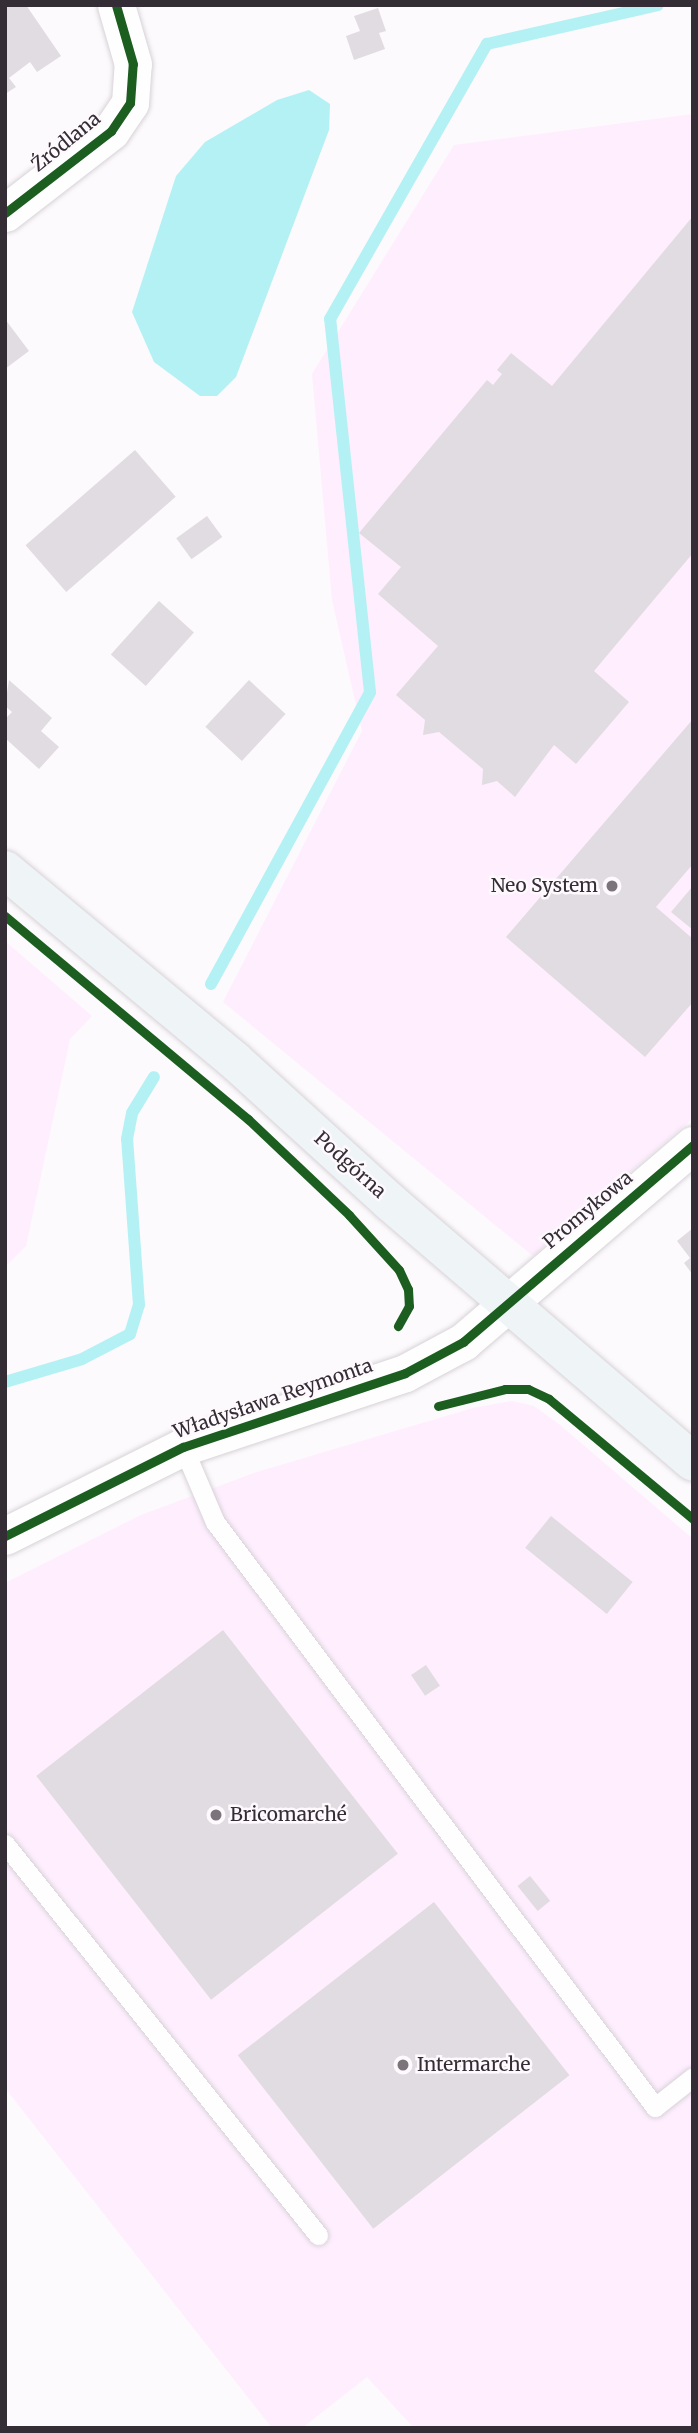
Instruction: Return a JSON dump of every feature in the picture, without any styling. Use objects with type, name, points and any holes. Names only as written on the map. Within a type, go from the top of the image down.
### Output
[{"type":"main road","name":"Podgórna","points":[[5,870],[234,1060],[507,1303],[693,1462]]},
{"type":"street","name":"Źródlana","points":[[5,213],[111,131],[130,103],[133,64],[116,5]]},
{"type":"street","name":"Promykowa","points":[[507,1303],[693,1145]]},
{"type":"street","name":"Władysława Reymonta","points":[[5,1536],[183,1447],[405,1373],[463,1342],[507,1303]]},
{"type":"lane","points":[[183,1447],[215,1522],[655,2107],[693,2077]]},
{"type":"lane","points":[[5,1844],[318,2235]]},
{"type":"shaded area","points":[[693,114],[693,1118],[533,1256],[223,1002],[362,731],[332,600],[312,374],[454,145]]},
{"type":"shaded area","points":[[5,941],[92,1016],[70,1039],[26,1246],[5,1267]]},
{"type":"shaded area","points":[[512,1401],[534,1406],[560,1425],[693,1539],[693,2428],[414,2428],[367,2377],[302,2428],[272,2428],[5,2088],[5,1583],[141,1515],[257,1472],[473,1408]]},
{"type":"water","points":[[309,90],[330,104],[329,130],[236,377],[217,396],[200,396],[154,362],[132,312],[176,176],[205,142],[277,100]]},
{"type":"building","points":[[9,5],[26,5],[61,56],[37,72],[30,62],[9,78],[16,87],[5,94],[5,8]]},
{"type":"building","points":[[378,8],[386,31],[379,33],[385,49],[354,60],[346,36],[360,31],[354,16]]},
{"type":"building","points":[[693,216],[693,553],[594,671],[629,702],[576,764],[554,745],[515,797],[497,781],[482,785],[483,769],[439,732],[423,735],[425,720],[396,695],[438,646],[378,594],[401,567],[359,533],[487,380],[493,385],[502,374],[497,370],[511,353],[552,386]]},
{"type":"building","points":[[5,319],[29,351],[5,369]]},
{"type":"building","points":[[135,450],[176,497],[66,592],[26,545]]},
{"type":"building","points":[[207,516],[222,537],[192,559],[176,538]]},
{"type":"building","points":[[159,601],[194,632],[146,686],[111,655]]},
{"type":"building","points":[[9,680],[52,718],[41,731],[59,747],[39,769],[5,738],[5,719],[12,712],[5,706]]},
{"type":"building","points":[[249,680],[286,714],[242,761],[205,727]]},
{"type":"building","name":"Neo System","points":[[693,719],[693,864],[656,907],[693,939],[693,1002],[645,1057],[506,937]]},
{"type":"building","points":[[693,886],[693,930],[671,912]]},
{"type":"building","points":[[693,1228],[693,1275],[684,1263],[690,1258],[677,1241]]},
{"type":"building","points":[[551,1516],[633,1582],[607,1614],[525,1548]]},
{"type":"building","name":"Bricomarché","points":[[223,1630],[398,1854],[211,2000],[36,1776]]},
{"type":"building","points":[[426,1665],[440,1686],[425,1696],[411,1675]]},
{"type":"building","points":[[530,1876],[550,1901],[538,1911],[518,1886]]},
{"type":"building","name":"Intermarche","points":[[434,1902],[569,2075],[373,2229],[238,2055]]},
{"type":"waterway","points":[[211,984],[370,692],[330,319],[487,44],[658,5]]},
{"type":"waterway","points":[[5,1382],[82,1359],[130,1334],[139,1305],[127,1139],[132,1113],[154,1077]]},
{"type":"cycle path","points":[[5,213],[111,131],[130,103],[133,64],[116,5]]},
{"type":"cycle path","points":[[5,916],[248,1119],[349,1215],[399,1270],[408,1289],[409,1306],[398,1326]]},
{"type":"cycle path","points":[[5,1536],[183,1447],[405,1373],[463,1342],[693,1145]]},
{"type":"cycle path","points":[[438,1406],[505,1389],[528,1389],[549,1399],[693,1519]]},
{"type":"place","name":"Neo System","points":[[612,886]]},
{"type":"place","name":"Bricomarché","points":[[216,1815]]},
{"type":"place","name":"Intermarche","points":[[403,2065]]}]
